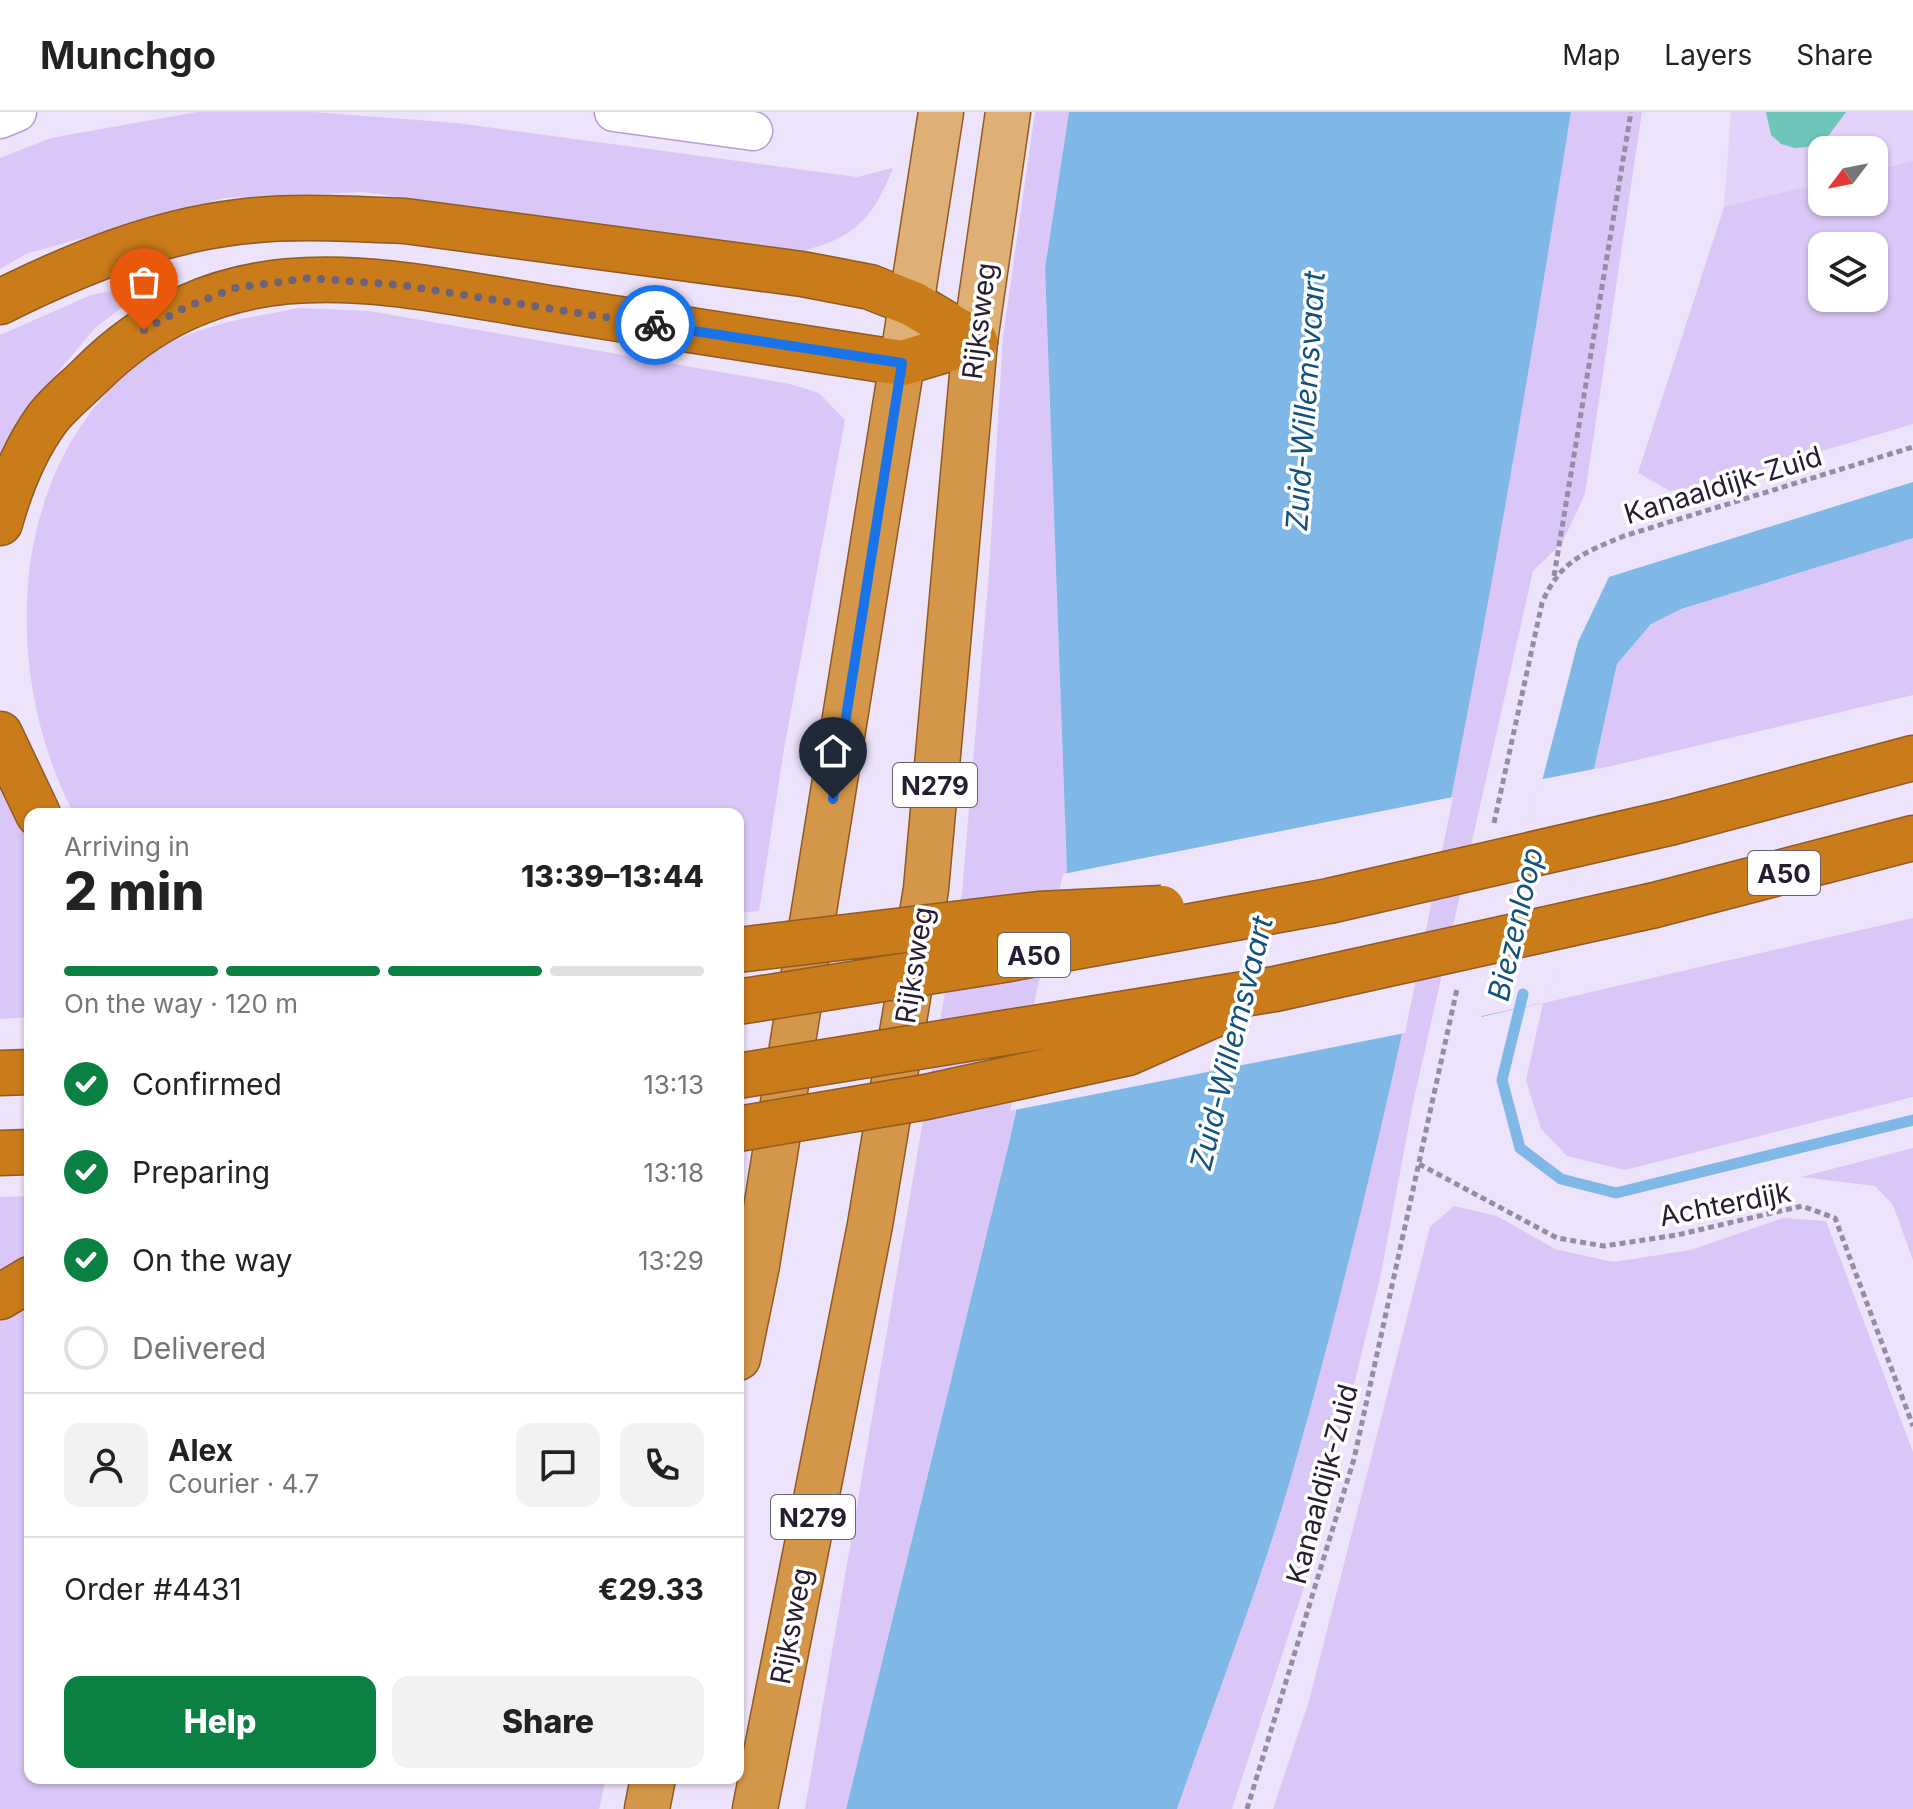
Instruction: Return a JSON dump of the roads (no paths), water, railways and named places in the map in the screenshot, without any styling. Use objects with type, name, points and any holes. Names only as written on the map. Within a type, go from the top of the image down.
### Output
[{"type":"highway","points":[[0,302],[107,254],[236,222],[311,218],[405,221],[802,274],[870,287],[913,304],[975,341]]},
{"type":"highway","points":[[0,523],[11,484],[47,419],[106,360],[144,330],[186,307],[235,288],[309,278],[400,285],[902,363],[975,341]]},
{"type":"highway","name":"Rijksweg","points":[[755,1809],[870,1225],[926,889],[975,341]]},
{"type":"highway","points":[[744,1327],[765,1218],[902,363]]},
{"type":"highway","points":[[0,734],[35,808]]},
{"type":"highway","name":"A50","points":[[744,1001],[1003,960],[1329,901],[1673,822],[1913,758]]},
{"type":"highway","name":"A50","points":[[744,1075],[1275,989],[1655,905],[1913,838]]},
{"type":"highway","name":"A50","points":[[744,949],[1039,914],[1329,901]]},
{"type":"highway","name":"A50","points":[[744,1128],[926,1097],[1128,1053],[1275,989]]},
{"type":"highway","points":[[0,1073],[24,1072]]},
{"type":"highway","points":[[0,1153],[24,1152]]},
{"type":"highway","points":[[0,1297],[24,1283]]},
{"type":"highway","points":[[647,1809],[652,1784]]},
{"type":"main road","points":[[902,363],[941,112]]},
{"type":"main road","name":"Rijksweg","points":[[975,341],[1008,112]]},
{"type":"street","points":[[0,119],[17,112]]},
{"type":"street","points":[[614,112],[753,131]]},
{"type":"water","name":"Zuid-Willemsvaart","points":[[1069,112],[1571,112],[1485,621],[1453,790],[1381,1127],[1283,1504],[1177,1809],[846,1809],[1009,1143],[1067,873],[1045,268]]},
{"type":"water","points":[[1913,482],[1913,538],[1681,609],[1651,624],[1617,664],[1543,1003],[1481,1017],[1578,642],[1609,577]]},
{"type":"waterway","name":"Biezenloop","points":[[1523,994],[1502,1080],[1520,1148],[1561,1179],[1616,1193],[1913,1120]]}]
